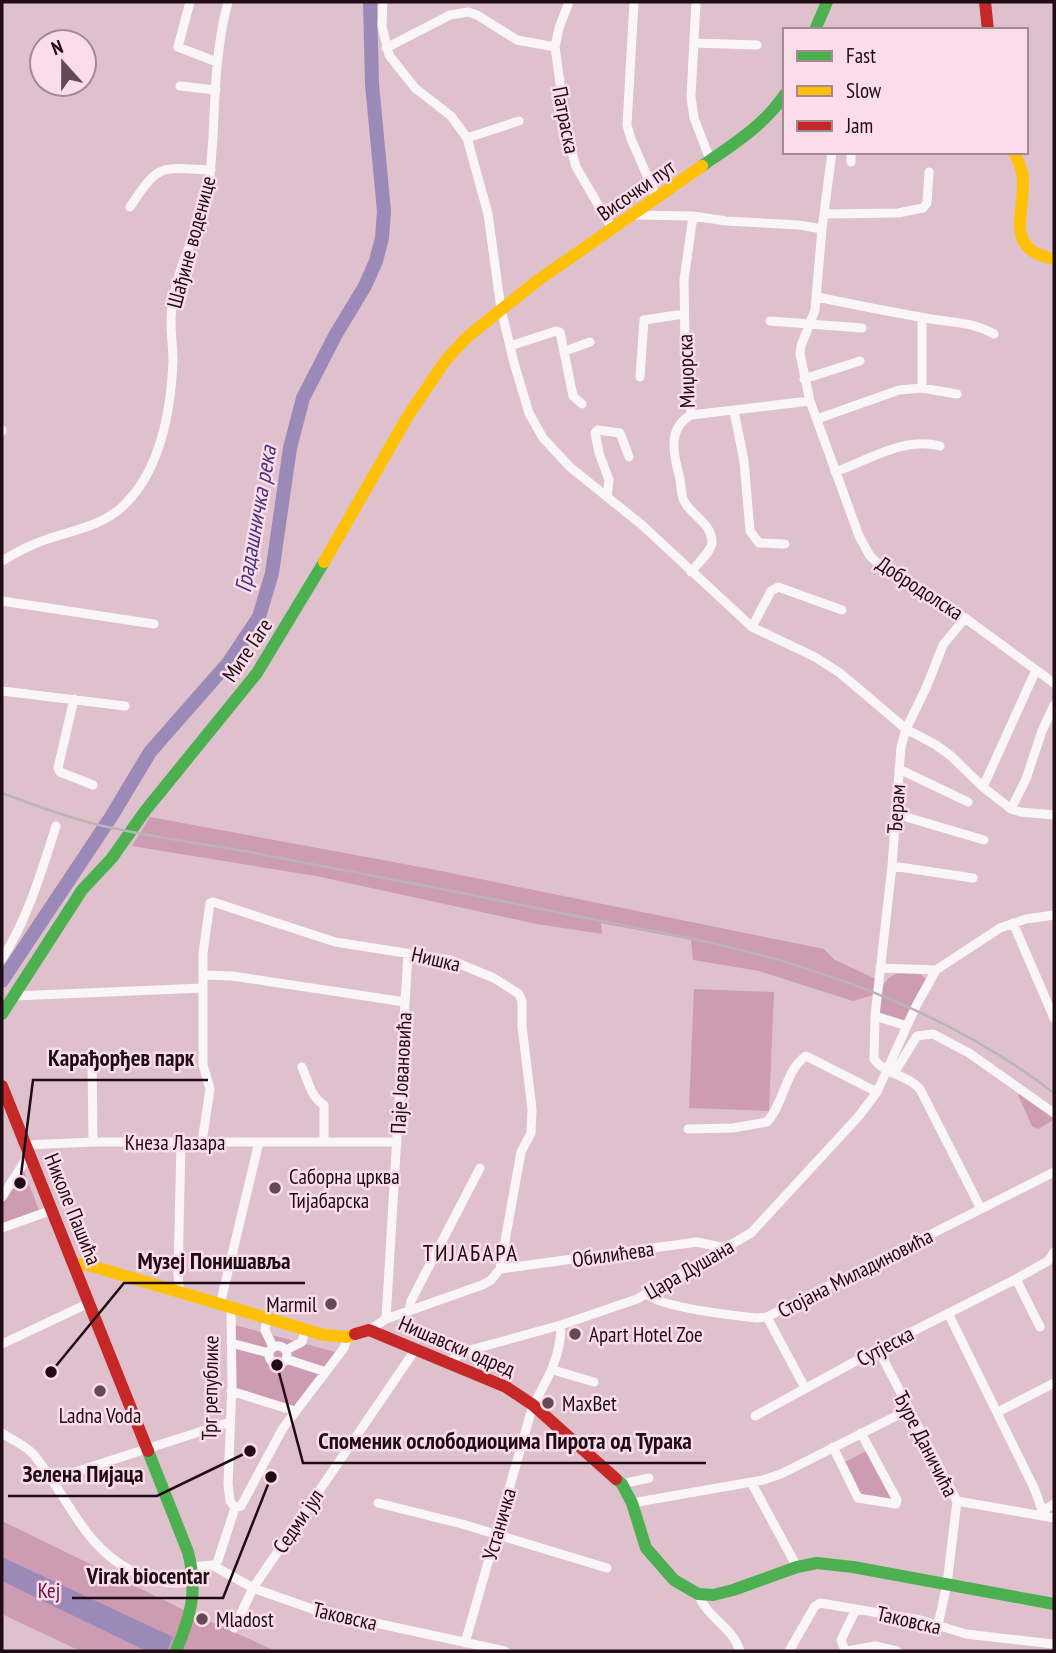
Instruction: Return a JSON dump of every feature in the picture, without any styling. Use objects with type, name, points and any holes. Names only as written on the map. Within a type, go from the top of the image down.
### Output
[{"type":"main road","points":[[816,28],[827,2]]},
{"type":"main road","points":[[985,2],[988,28]]},
{"type":"main road","name":"Височки пут","points":[[501,309],[537,281],[711,162],[780,110]]},
{"type":"main road","points":[[1015,154],[1023,179],[1019,223],[1021,237],[1032,253],[1054,259]]},
{"type":"main road","name":"Мите Гаге","points":[[7,1005],[82,890],[112,858],[145,811],[242,694],[268,657],[431,378],[466,338],[501,309]]},
{"type":"main road","name":"Николе Пашића","points":[[2,1086],[192,1567],[196,1593],[188,1623],[176,1651]]},
{"type":"main road","name":"Трг републике","points":[[74,1265],[85,1264],[324,1335],[347,1338],[369,1330]]},
{"type":"main road","name":"Нишавски одред","points":[[369,1330],[506,1387],[533,1405],[622,1484],[632,1503],[646,1548],[654,1560],[674,1580],[698,1594]]},
{"type":"main road","points":[[698,1594],[713,1595],[733,1590],[797,1567],[817,1563],[838,1564],[1054,1604]]},
{"type":"street","points":[[190,2],[178,47],[217,62]]},
{"type":"street","name":"Шађине воденице","points":[[2,561],[30,546],[104,520],[121,509],[147,474],[164,430],[171,393],[172,307],[184,261],[206,197],[211,170],[217,62],[221,27],[228,2]]},
{"type":"street","points":[[383,2],[382,26],[389,55],[415,88],[451,116],[467,138],[488,214],[501,309],[524,402],[537,429],[570,467],[607,496],[752,627],[815,657],[840,673],[906,729],[941,748],[1011,809],[1054,815]]},
{"type":"street","name":"Патраска","points":[[569,2],[555,47],[561,102],[576,167],[613,230]]},
{"type":"street","points":[[634,2],[627,125],[657,198]]},
{"type":"street","points":[[696,2],[691,103],[711,162]]},
{"type":"street","points":[[386,47],[450,15],[468,12],[517,40],[555,47]]},
{"type":"street","points":[[694,43],[757,45]]},
{"type":"street","points":[[180,86],[216,90]]},
{"type":"street","points":[[467,138],[519,121]]},
{"type":"street","name":"Добродолска","points":[[832,154],[817,297],[801,346],[804,379],[810,401],[859,536],[870,556],[883,568],[965,618],[1054,683]]},
{"type":"street","points":[[130,207],[148,180],[157,172],[167,168],[211,170]]},
{"type":"street","points":[[824,214],[898,213],[923,208],[927,203],[929,172]]},
{"type":"street","points":[[633,215],[693,216],[822,229]]},
{"type":"street","name":"Миџорска","points":[[691,572],[712,545],[707,528],[684,500],[674,451],[676,430],[684,419],[691,415],[684,280],[693,216]]},
{"type":"street","points":[[817,297],[922,318],[977,325],[994,334]]},
{"type":"street","name":"Миџорска","points":[[640,376],[645,318],[684,314]]},
{"type":"street","points":[[922,318],[922,388]]},
{"type":"street","points":[[770,321],[862,328]]},
{"type":"street","points":[[510,346],[558,331],[565,351],[573,396],[582,404]]},
{"type":"street","points":[[565,351],[590,342]]},
{"type":"street","points":[[804,379],[860,361]]},
{"type":"street","points":[[817,419],[889,393],[922,388],[957,394]]},
{"type":"street","points":[[691,415],[810,401]]},
{"type":"street","points":[[734,411],[744,461],[750,531],[759,542],[785,544]]},
{"type":"street","points":[[607,496],[609,480],[595,433],[598,430],[620,433],[629,457]]},
{"type":"street","points":[[835,472],[897,448],[926,443],[940,446]]},
{"type":"street","points":[[752,627],[771,591],[778,587],[842,610]]},
{"type":"street","points":[[2,601],[154,624]]},
{"type":"street","name":"Ђерам","points":[[875,1016],[892,866],[899,769],[906,729],[919,705],[943,645],[965,618]]},
{"type":"street","points":[[983,787],[1036,670]]},
{"type":"street","points":[[2,691],[125,706]]},
{"type":"street","points":[[74,699],[58,768],[60,772],[93,785]]},
{"type":"street","points":[[1011,809],[1026,779],[1046,720],[1054,705]]},
{"type":"street","points":[[899,769],[968,802]]},
{"type":"street","points":[[896,814],[984,841]]},
{"type":"street","points":[[2,959],[32,902],[56,826]]},
{"type":"street","points":[[892,866],[973,878]]},
{"type":"street","name":"Нишка","points":[[202,975],[209,906],[213,902],[335,942],[450,960],[494,978],[521,997],[532,1109],[531,1133],[522,1152],[500,1269]]},
{"type":"street","points":[[891,1072],[908,1026],[936,970],[983,938],[1013,923],[1054,915]]},
{"type":"street","points":[[1013,923],[1054,1018]]},
{"type":"street","name":"Паје Јовановића","points":[[386,1319],[408,953]]},
{"type":"street","points":[[880,968],[936,970]]},
{"type":"street","points":[[202,1142],[210,1089],[203,1065],[202,975],[232,976],[405,1002]]},
{"type":"street","points":[[7,1005],[203,988]]},
{"type":"street","points":[[908,1026],[875,1016],[874,1059],[891,1072],[909,1079],[920,1089],[981,1209]]},
{"type":"street","points":[[891,1072],[917,1036],[933,1034],[969,1053],[1054,1112]]},
{"type":"street","points":[[688,1129],[733,1128],[766,1122],[799,1062],[806,1056],[877,1092]]},
{"type":"street","points":[[92,1059],[93,1142]]},
{"type":"street","points":[[302,1067],[316,1100],[324,1105],[324,1142]]},
{"type":"street","name":"Цара Душана","points":[[447,1363],[463,1352],[561,1325],[648,1294],[751,1233],[858,1117],[891,1072]]},
{"type":"street","name":"Кнеза Лазара","points":[[28,1149],[93,1142],[397,1142]]},
{"type":"street","points":[[180,1293],[178,1275],[181,1142]]},
{"type":"street","points":[[225,1307],[259,1142]]},
{"type":"street","points":[[2,1197],[28,1149]]},
{"type":"street","points":[[409,1311],[411,1301],[480,1168]]},
{"type":"street","name":"Стојана Миладиновића","points":[[648,1294],[654,1300],[665,1303],[722,1314],[767,1317],[1054,1172]]},
{"type":"street","points":[[2,1228],[52,1210]]},
{"type":"street","name":"Обилићева","points":[[386,1319],[482,1285],[491,1280],[500,1269],[697,1242],[725,1248]]},
{"type":"street","name":"Сутјеска","points":[[755,1416],[878,1349],[1016,1279],[1048,1261],[1054,1252]]},
{"type":"street","points":[[1016,1279],[1040,1327]]},
{"type":"street","points":[[2,1344],[89,1303]]},
{"type":"street","name":"Трг републике","points":[[225,1307],[231,1343],[229,1496],[231,1505],[236,1508]]},
{"type":"street","points":[[948,1313],[1047,1514]]},
{"type":"street","points":[[767,1317],[805,1388]]},
{"type":"street","points":[[267,1318],[265,1330],[271,1350],[270,1361],[276,1364],[282,1363],[286,1354],[302,1342],[304,1330]]},
{"type":"street","name":"Трг републике","points":[[369,1330],[386,1319]]},
{"type":"street","name":"Устаничка","points":[[465,1643],[533,1405],[558,1356],[561,1325]]},
{"type":"street","points":[[218,1560],[236,1508],[242,1506],[283,1428],[344,1348],[347,1338]]},
{"type":"street","points":[[231,1343],[271,1350],[278,1346],[286,1354],[326,1372]]},
{"type":"street","name":"Ђуре Даничића","points":[[878,1349],[957,1501],[947,1584]]},
{"type":"street","name":"Седми јул","points":[[234,1628],[253,1588],[415,1350]]},
{"type":"street","points":[[553,1370],[594,1382]]},
{"type":"street","points":[[998,1412],[1054,1383]]},
{"type":"street","points":[[231,1391],[295,1411]]},
{"type":"street","points":[[632,1503],[751,1482],[780,1474],[910,1409]]},
{"type":"street","points":[[50,1480],[230,1422]]},
{"type":"street","points":[[2,1433],[31,1452],[85,1533],[113,1560],[150,1580],[177,1584],[188,1582]]},
{"type":"street","points":[[833,1447],[858,1498],[894,1505],[897,1500],[861,1433]]},
{"type":"street","points":[[622,1484],[649,1478]]},
{"type":"street","points":[[751,1482],[797,1567]]},
{"type":"street","points":[[957,1501],[1047,1514]]},
{"type":"street","points":[[378,1503],[607,1568]]},
{"type":"street","points":[[1047,1514],[1054,1504]]},
{"type":"street","name":"Таковска","points":[[192,1567],[212,1566],[253,1588],[315,1610],[505,1651]]},
{"type":"street","points":[[938,1625],[947,1584]]},
{"type":"street","name":"Нишавски одред","points":[[698,1594],[706,1611],[731,1633],[740,1651]]},
{"type":"street","name":"Таковска","points":[[789,1651],[815,1606],[820,1603],[908,1617],[965,1633],[1054,1644]]},
{"type":"street","points":[[856,1609],[841,1640],[846,1651],[875,1646],[897,1651]]},
{"type":"green space","points":[[150,817],[426,868],[824,949],[835,960],[876,979],[873,995],[853,1001],[759,971],[693,960],[691,940],[601,923],[602,934],[537,924],[316,876],[132,846]]},
{"type":"green space","points":[[898,973],[919,973],[926,979],[903,1022],[880,1016],[880,996],[884,985]]},
{"type":"green space","points":[[694,989],[774,992],[769,1111],[689,1108]]},
{"type":"green space","points":[[1020,1093],[1053,1116],[1052,1121],[1038,1129],[1032,1126],[1018,1095]]},
{"type":"green space","points":[[22,1166],[40,1213],[2,1227],[2,1200]]},
{"type":"green space","points":[[231,1324],[339,1353],[295,1409],[230,1388]]},
{"type":"green space","points":[[870,1449],[898,1506],[861,1498],[843,1463]]},
{"type":"green space","name":"Кеј","points":[[2,1521],[180,1608],[276,1651],[80,1651],[2,1614]]},
{"type":"shaded area","points":[[2,1557],[173,1637],[167,1651],[146,1651],[2,1581]]},
{"type":"waterway","name":"Градашничка река","points":[[2,981],[111,817],[150,752],[229,662],[259,617],[272,573],[290,448],[303,398],[336,334],[365,286],[382,238],[384,211],[372,84],[370,2]]},
{"type":"railway","points":[[2,793],[110,828],[455,892],[776,959],[860,987],[941,1023],[1018,1067],[1054,1093]]},
{"type":"traffic: fast","points":[[816,28],[827,2]]},
{"type":"traffic: fast","points":[[702,166],[758,125],[783,97]]},
{"type":"traffic: fast","points":[[2,1014],[82,890],[112,858],[145,811],[257,673],[324,562]]},
{"type":"traffic: fast","points":[[148,1451],[191,1566],[191,1603],[176,1651]]},
{"type":"traffic: fast","points":[[616,1479],[622,1484],[632,1503],[646,1548],[674,1580],[698,1594],[713,1595],[733,1590],[797,1567],[817,1563],[853,1567],[1054,1604]]},
{"type":"traffic: slow","points":[[1015,154],[1023,178],[1020,217],[1022,239],[1038,254],[1054,259]]},
{"type":"traffic: slow","points":[[324,562],[408,416],[445,361],[466,338],[537,281],[702,166]]},
{"type":"traffic: slow","points":[[74,1265],[85,1264],[324,1335],[347,1337],[355,1334]]},
{"type":"traffic: jam","points":[[985,2],[988,28]]},
{"type":"traffic: jam","points":[[2,1086],[148,1451]]},
{"type":"traffic: jam","points":[[355,1334],[369,1330],[506,1387],[533,1405],[616,1479]]},
{"type":"place","name":"Карађорђев парк","points":[[20,1183]]},
{"type":"place","name":"Саборна црква Тијабарска","points":[[275,1188]]},
{"type":"place","name":"Marmil","points":[[331,1304]]},
{"type":"place","name":"Apart Hotel Zoe","points":[[575,1334]]},
{"type":"place","name":"Споменик ослободиоцима Пирота од Турака","points":[[277,1365]]},
{"type":"place","name":"Музеј Понишавља","points":[[51,1372]]},
{"type":"place","name":"Ladna Voda","points":[[100,1391]]},
{"type":"place","name":"MaxBet","points":[[548,1403]]},
{"type":"place","name":"Зелена Пијаца","points":[[250,1451]]},
{"type":"place","name":"Virak biocentar","points":[[271,1477]]},
{"type":"place","name":"Mladost","points":[[202,1619]]},
{"type":"district","name":"ТИЈАБАРА","points":[[471,1252]]}]
